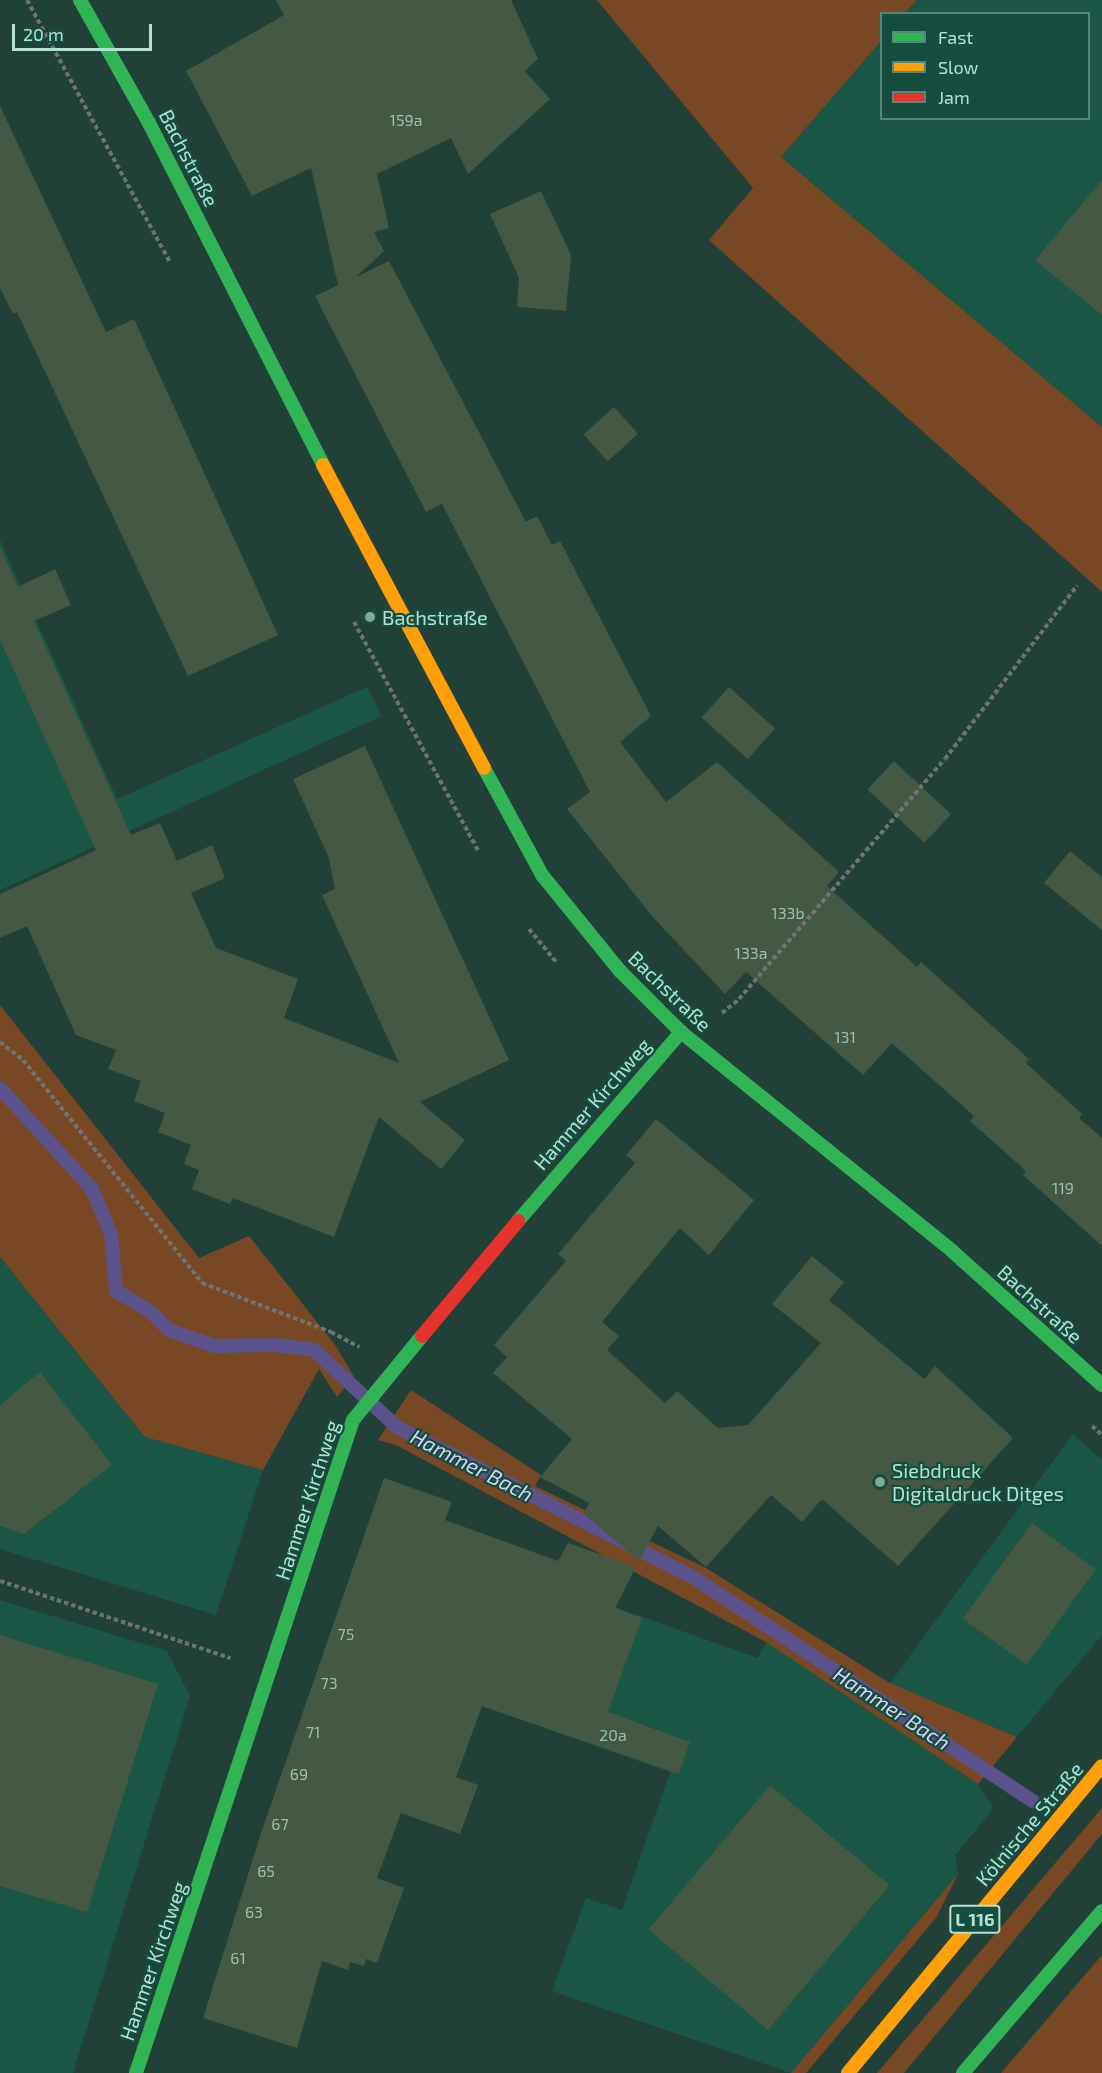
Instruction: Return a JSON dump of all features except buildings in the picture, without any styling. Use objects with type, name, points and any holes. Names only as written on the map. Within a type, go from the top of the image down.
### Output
[{"type":"street","name":"Bachstraße","points":[[80,0],[149,123],[382,583],[537,866],[620,971],[681,1032],[952,1251],[1102,1385]]},
{"type":"street","name":"Hammer Kirchweg","points":[[136,2073],[353,1420],[681,1032]]},
{"type":"street","name":"Kölnische Straße","points":[[848,2073],[1102,1766]]},
{"type":"street","points":[[963,2073],[1102,1911]]},
{"type":"path","points":[[681,1032],[715,1018],[740,999],[945,759],[1077,586]]},
{"type":"path","points":[[0,1042],[23,1060],[202,1283],[331,1332],[397,1367]]},
{"type":"path","points":[[0,1581],[271,1672]]},
{"type":"shaded area","points":[[597,0],[917,0],[906,12],[880,12],[880,42],[781,157],[1102,427],[1102,592],[709,240],[753,188]]},
{"type":"shaded area","points":[[917,0],[1102,0],[1102,427],[781,157],[880,42],[880,120],[1090,120],[1090,12],[906,12]]},
{"type":"shaded area","points":[[0,540],[117,799],[367,687],[382,716],[0,890]]},
{"type":"shaded area","points":[[0,1005],[199,1258],[249,1236],[336,1346],[354,1377],[337,1397],[319,1369],[263,1470],[145,1437],[0,1257]]},
{"type":"shaded area","points":[[0,1257],[145,1437],[263,1470],[216,1615],[0,1549]]},
{"type":"shaded area","points":[[411,1390],[541,1475],[535,1486],[706,1568],[890,1683],[1017,1737],[978,1784],[766,1642],[396,1445],[378,1440]]},
{"type":"shaded area","points":[[1073,1434],[1102,1460],[1102,1635],[1017,1737],[890,1683]]},
{"type":"shaded area","points":[[467,1555],[758,1658],[766,1642],[978,1784],[994,1808],[955,1855],[958,1874],[791,2073],[552,1991],[586,1898],[622,1910],[670,1772],[473,1703]]},
{"type":"shaded area","points":[[0,1600],[167,1651],[190,1696],[73,2073],[0,2073]]},
{"type":"shaded area","points":[[1102,1808],[1102,1834],[904,2073],[877,2073]]},
{"type":"shaded area","points":[[958,1874],[936,1918],[806,2073],[791,2073]]},
{"type":"shaded area","points":[[1102,1955],[1102,2073],[1001,2073]]},
{"type":"waterway","name":"Hammer Bach","points":[[0,1088],[92,1189],[111,1234],[116,1291],[151,1312],[169,1330],[214,1346],[276,1345],[314,1350],[397,1427],[696,1579],[1033,1801]]},
{"type":"traffic: fast","points":[[80,0],[149,123],[323,465]]},
{"type":"traffic: fast","points":[[484,768],[542,875],[620,971],[681,1032],[952,1251],[1102,1385]]},
{"type":"traffic: fast","points":[[518,1221],[681,1032]]},
{"type":"traffic: fast","points":[[136,2073],[353,1420],[422,1336]]},
{"type":"traffic: fast","points":[[963,2073],[1102,1911]]},
{"type":"traffic: slow","points":[[323,465],[484,768]]},
{"type":"traffic: slow","points":[[848,2073],[1102,1766]]},
{"type":"traffic: jam","points":[[422,1336],[518,1221]]},
{"type":"place","name":"Bachstraße","points":[[370,617]]},
{"type":"place","name":"Siebdruck Digitaldruck Ditges","points":[[880,1482]]}]
